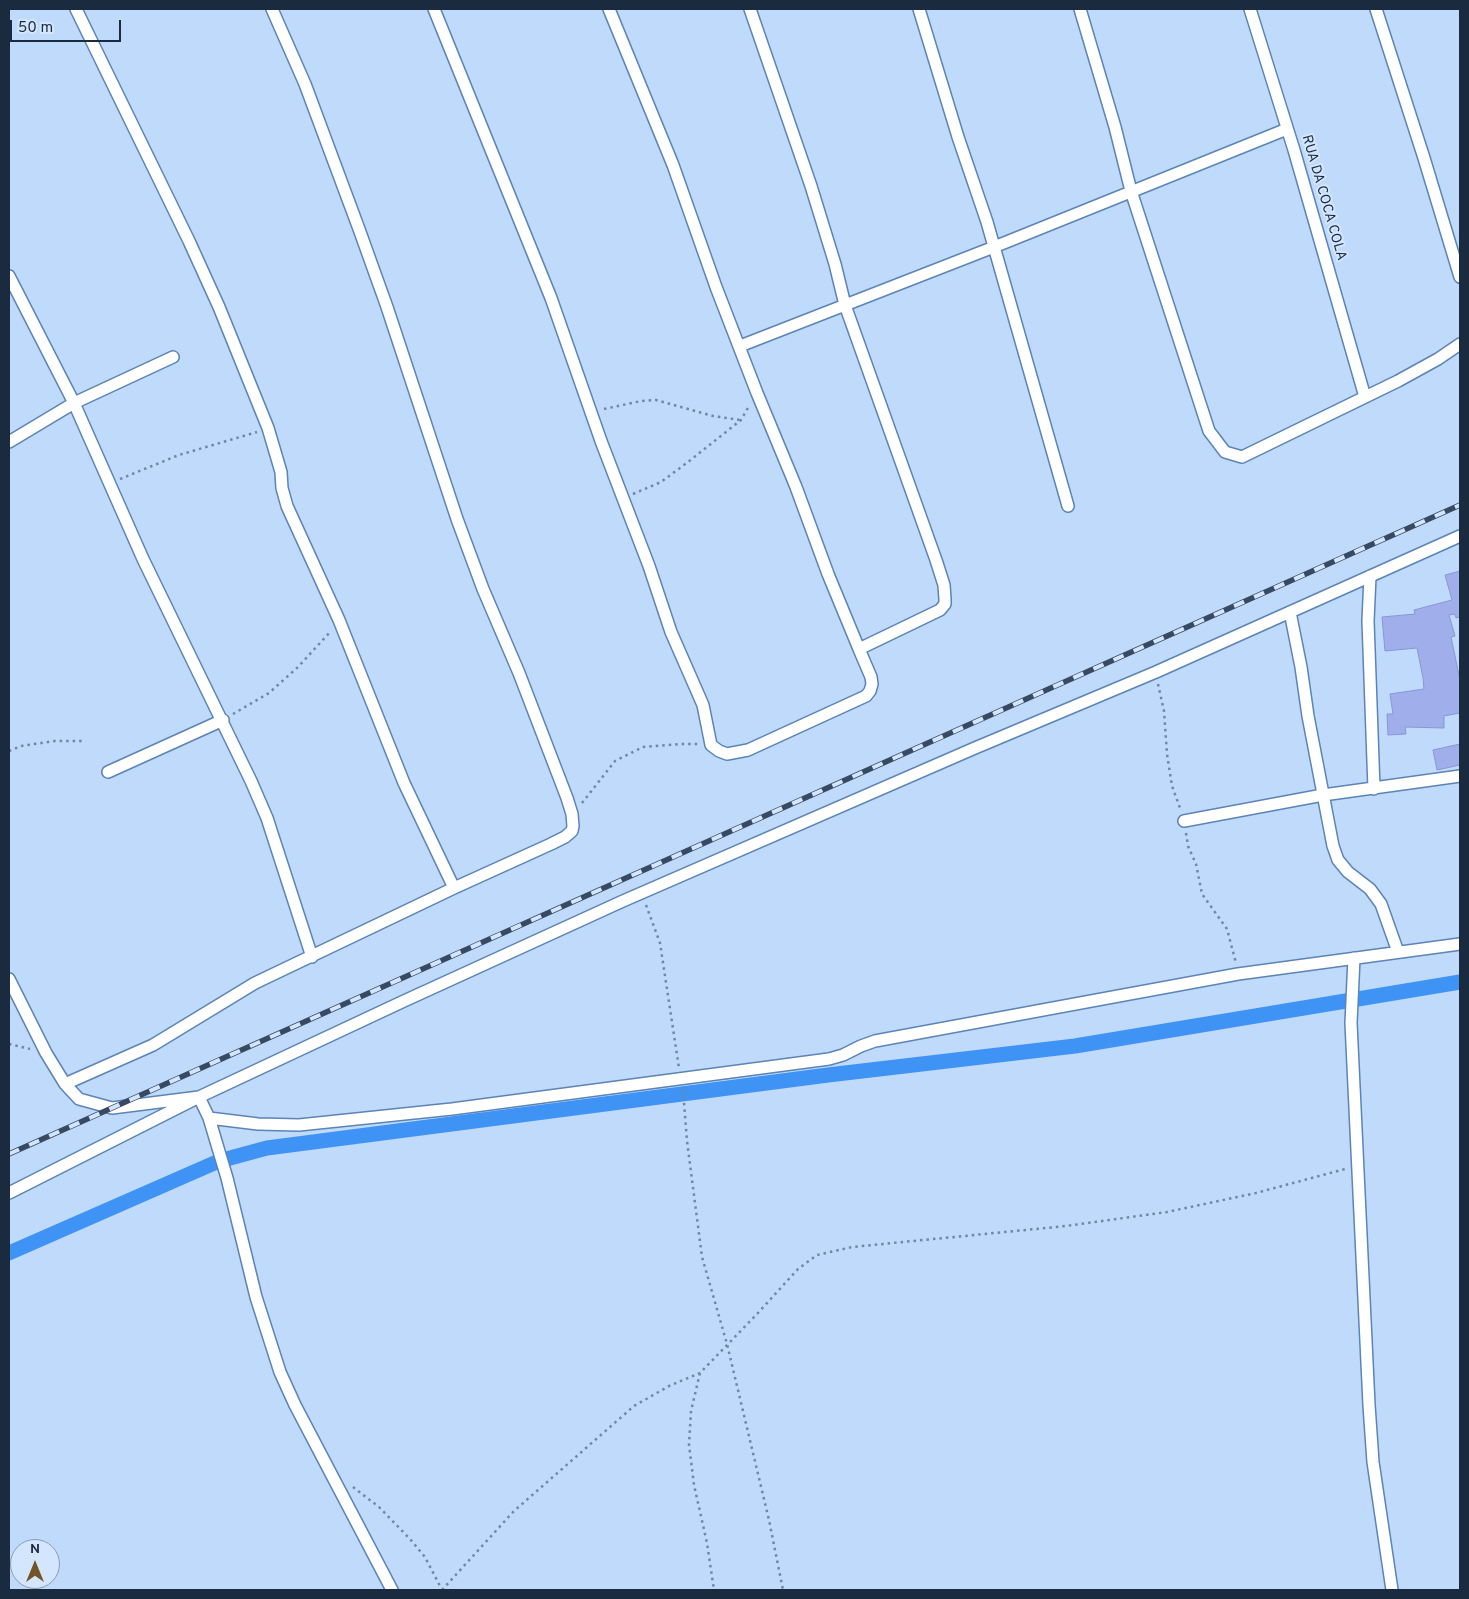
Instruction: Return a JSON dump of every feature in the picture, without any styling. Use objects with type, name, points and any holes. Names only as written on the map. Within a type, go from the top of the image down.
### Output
[{"type":"street","points":[[76,9],[189,241],[219,307],[268,428],[281,472],[286,506],[339,620],[404,783],[454,888]]},
{"type":"street","points":[[65,1084],[153,1045],[248,987],[565,837],[572,831],[573,826],[567,798],[519,673],[483,589],[422,415],[387,306],[305,84],[272,9]]},
{"type":"street","points":[[434,9],[533,253],[649,566],[671,632],[703,705],[711,745],[727,754],[748,750],[866,696],[872,684],[871,677],[858,649],[716,287],[673,165],[609,9]]},
{"type":"street","points":[[750,9],[811,186],[845,305],[944,585],[945,604],[940,610],[858,649]]},
{"type":"street","points":[[919,9],[994,247],[1068,506]]},
{"type":"street","points":[[1080,9],[1115,127],[1131,191],[1209,430],[1225,452],[1242,457],[1365,397],[1438,359],[1460,344]]},
{"type":"street","name":"RUA DA COCA COLA","points":[[1250,9],[1365,397]]},
{"type":"street","points":[[1376,9],[1460,277]]},
{"type":"street","points":[[740,346],[994,247],[1287,129]]},
{"type":"street","points":[[9,276],[74,403],[167,610],[223,720],[267,818],[312,956]]},
{"type":"street","points":[[9,442],[74,403],[173,357]]},
{"type":"street","points":[[9,1193],[199,1097],[642,893],[1156,672],[1460,536]]},
{"type":"street","points":[[1370,576],[1368,620],[1374,789]]},
{"type":"street","points":[[1290,612],[1328,829],[1338,860],[1348,872],[1376,896],[1384,912],[1398,952]]},
{"type":"street","points":[[108,772],[223,720]]},
{"type":"street","points":[[1184,821],[1323,795],[1460,776]]},
{"type":"street","points":[[210,1118],[258,1124],[299,1125],[452,1110],[682,1080],[829,1059],[875,1041],[1238,974],[1460,944]]},
{"type":"street","points":[[1354,958],[1351,1023],[1356,1166],[1373,1462],[1392,1590]]},
{"type":"street","points":[[9,979],[46,1053],[65,1084],[79,1099],[112,1108],[199,1097]]},
{"type":"street","points":[[199,1097],[210,1118],[227,1178],[256,1297],[280,1372],[392,1590]]},
{"type":"path","points":[[623,498],[661,482],[741,420],[757,393]]},
{"type":"path","points":[[593,417],[606,408],[656,400],[713,416],[741,420]]},
{"type":"path","points":[[109,483],[179,455],[268,428]]},
{"type":"path","points":[[223,720],[269,693],[298,667],[339,620]]},
{"type":"path","points":[[9,752],[21,746],[55,741],[82,741]]},
{"type":"path","points":[[572,816],[615,762],[643,747],[681,744],[711,745]]},
{"type":"path","points":[[642,893],[660,943],[682,1080],[687,1141],[702,1256],[727,1344],[770,1520],[783,1590]]},
{"type":"path","points":[[9,1044],[46,1053]]},
{"type":"path","points":[[350,1484],[378,1507],[410,1539],[425,1557],[442,1590],[514,1511],[617,1421],[650,1395],[700,1373],[798,1268],[816,1255],[852,1248],[1066,1226],[1167,1212],[1256,1193],[1356,1166]]},
{"type":"path","points":[[700,1373],[692,1411],[689,1445],[692,1476],[707,1543],[714,1590]]},
{"type":"building","points":[[1460,571],[1460,617],[1456,618],[1455,614],[1449,615],[1455,636],[1451,637],[1460,680],[1460,713],[1444,716],[1444,728],[1405,727],[1406,734],[1388,735],[1387,714],[1393,714],[1390,694],[1424,689],[1417,648],[1385,651],[1382,617],[1415,614],[1414,610],[1452,600],[1445,575]]},
{"type":"building","points":[[1460,744],[1460,765],[1437,770],[1433,750]]},
{"type":"waterway","points":[[9,1253],[219,1161],[267,1148],[828,1075],[1075,1046],[1460,982]]},
{"type":"railway","points":[[9,1154],[1460,505]]}]
